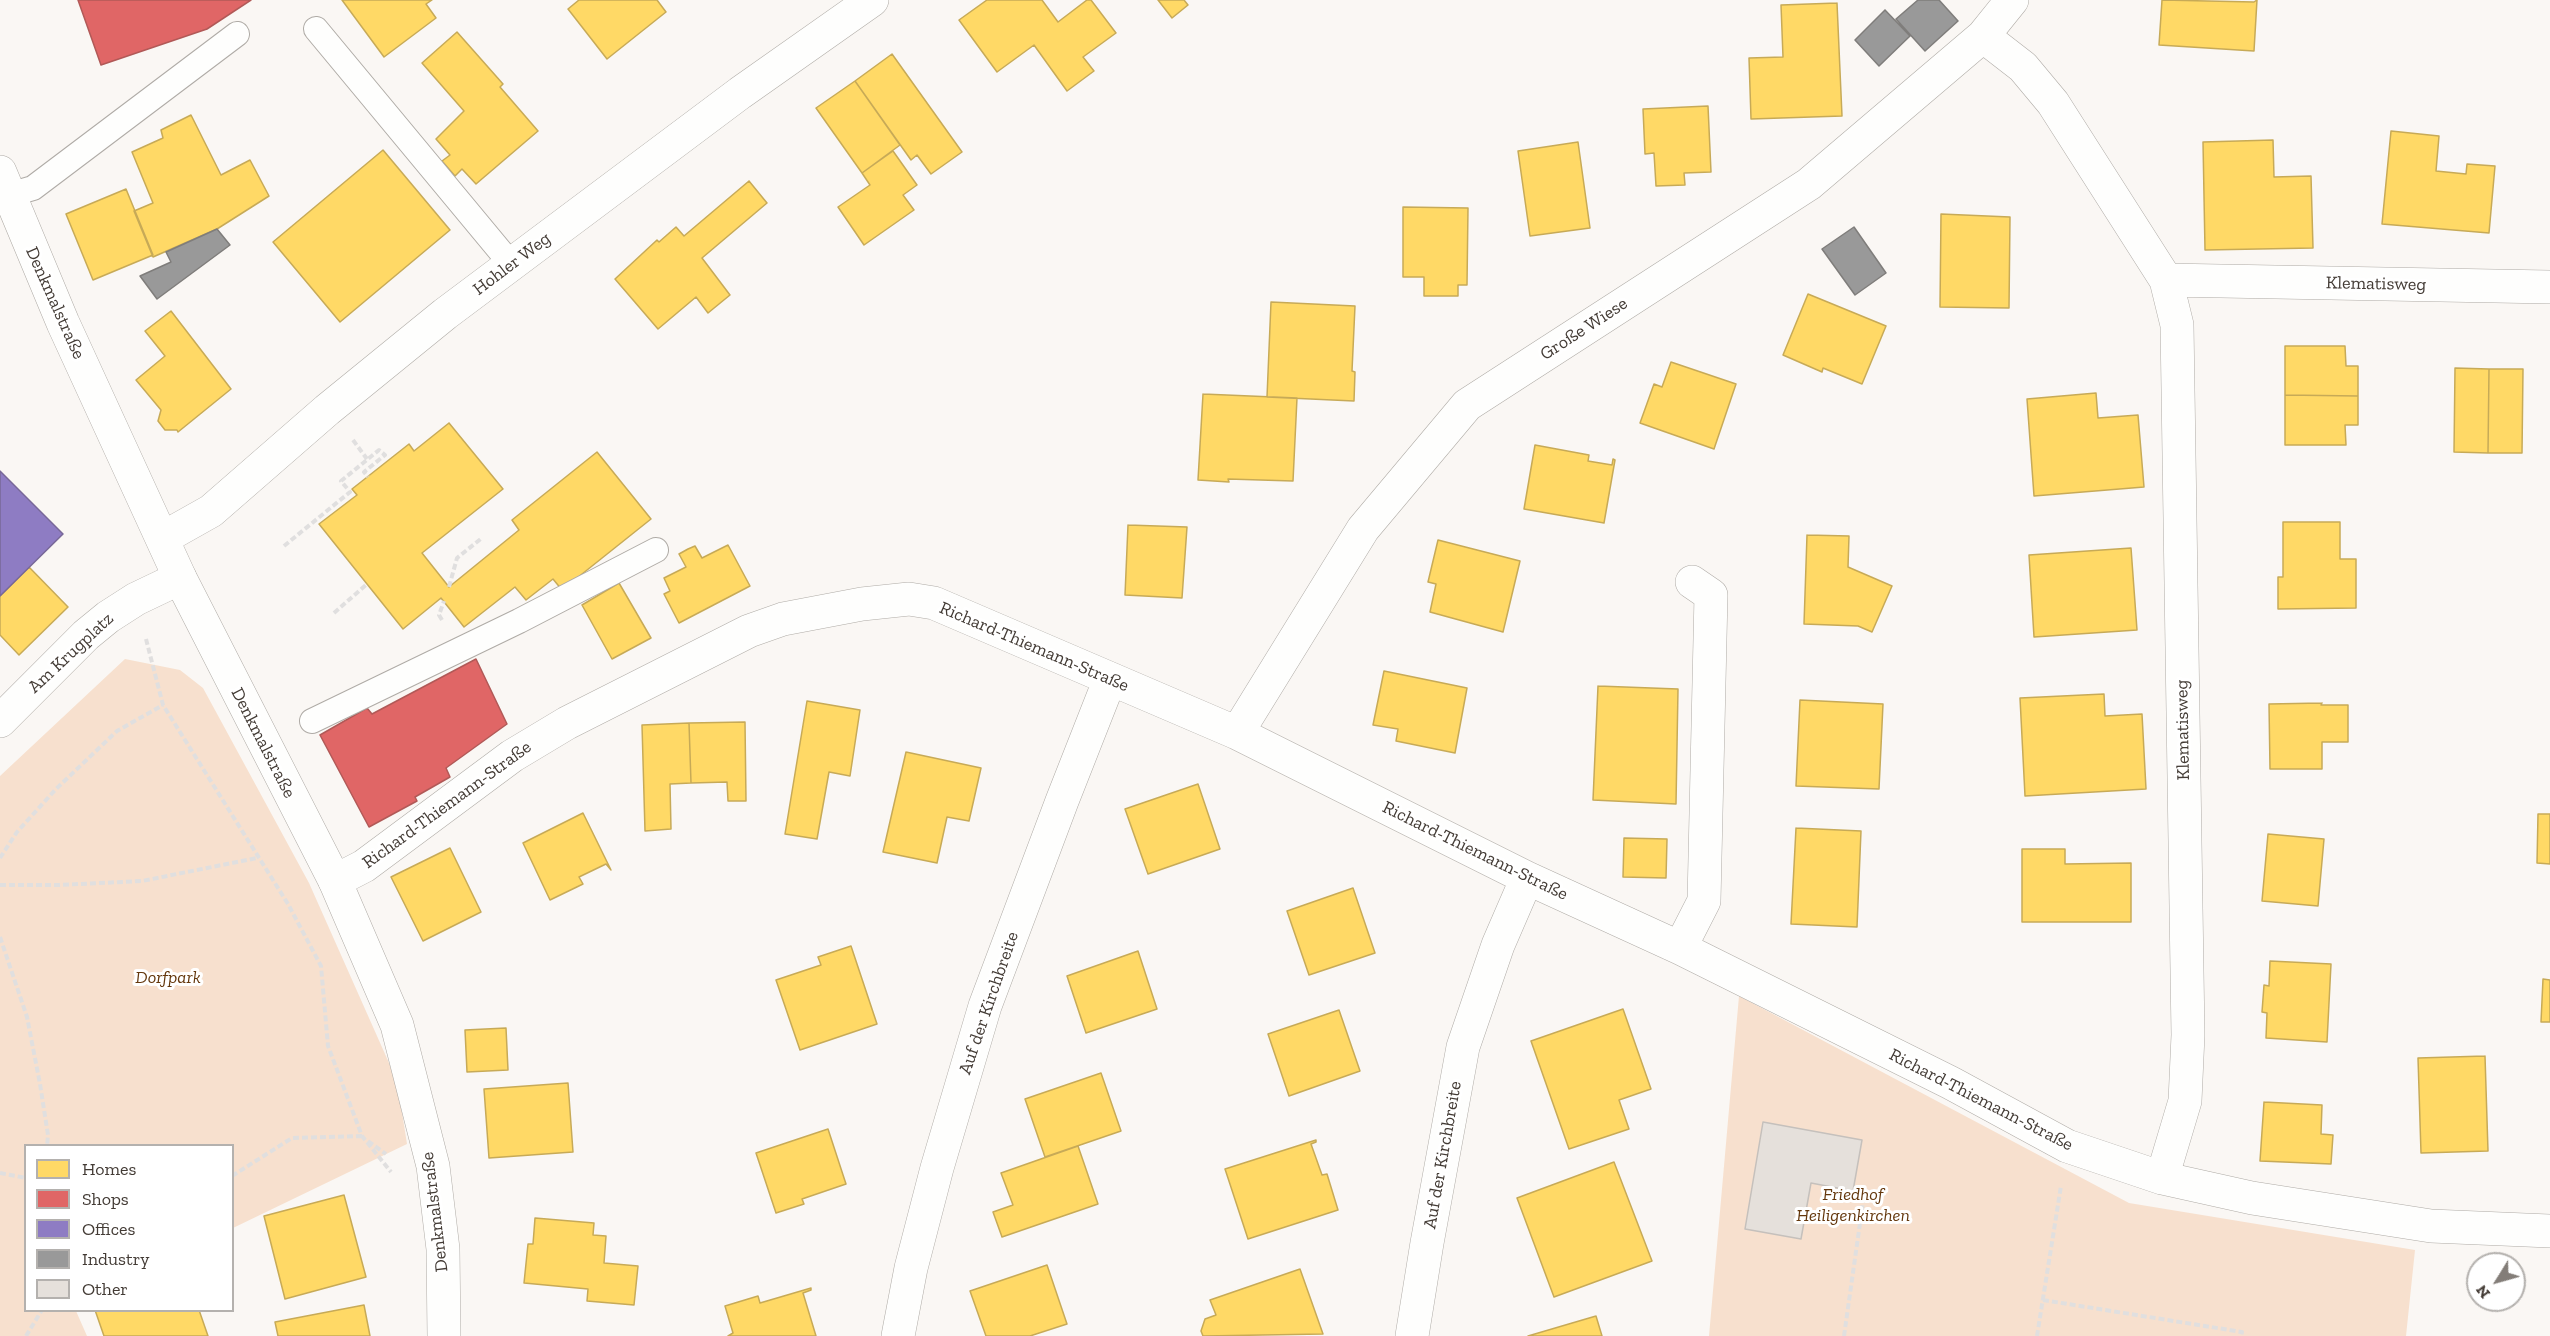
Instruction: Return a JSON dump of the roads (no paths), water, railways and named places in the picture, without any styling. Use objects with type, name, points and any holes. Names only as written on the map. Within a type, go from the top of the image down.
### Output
[{"type":"street","name":"Hohler Weg","points":[[163,538],[211,511],[327,410],[511,264],[740,93],[872,0]]},
{"type":"street","name":"Große Wiese","points":[[1237,733],[1364,529],[1467,405],[1809,184],[1983,36],[2012,0]]},
{"type":"street","name":"Klematisweg","points":[[1983,36],[2024,67],[2053,103],[2166,280],[2177,325],[2188,1035],[2185,1101],[2163,1178]]},
{"type":"street","name":"Denkmalstraße","points":[[4,183],[63,323],[180,578],[335,882],[398,1025],[433,1166],[443,1249],[444,1336]]},
{"type":"street","name":"Klematisweg","points":[[2166,280],[2550,287]]},
{"type":"street","name":"Am Krugplatz","points":[[0,721],[86,635],[136,599],[180,578]]},
{"type":"street","points":[[1680,948],[1704,901],[1712,595],[1692,582]]},
{"type":"street","name":"Richard-Thiemann-Straße","points":[[335,882],[364,866],[521,750],[567,723],[749,631],[783,619],[862,604],[909,599],[934,603],[1237,733],[1527,878],[1680,948],[1951,1083],[2067,1146],[2163,1178],[2253,1198],[2431,1226],[2550,1231]]},
{"type":"street","name":"Auf der Kirchbreite","points":[[898,1336],[911,1268],[937,1168],[985,1006],[1110,679]]},
{"type":"street","name":"Auf der Kirchbreite","points":[[1412,1336],[1426,1243],[1463,1047],[1498,945],[1527,878]]},
{"type":"lane","points":[[316,29],[511,264]]},
{"type":"lane","points":[[4,183],[33,188],[237,34]]},
{"type":"lane","points":[[312,721],[519,621],[656,550]]},
{"type":"park label","name":"Dorfpark","points":[[168,978]]},
{"type":"park label","name":"Friedhof Heiligenkirchen","points":[[1853,1205]]}]
